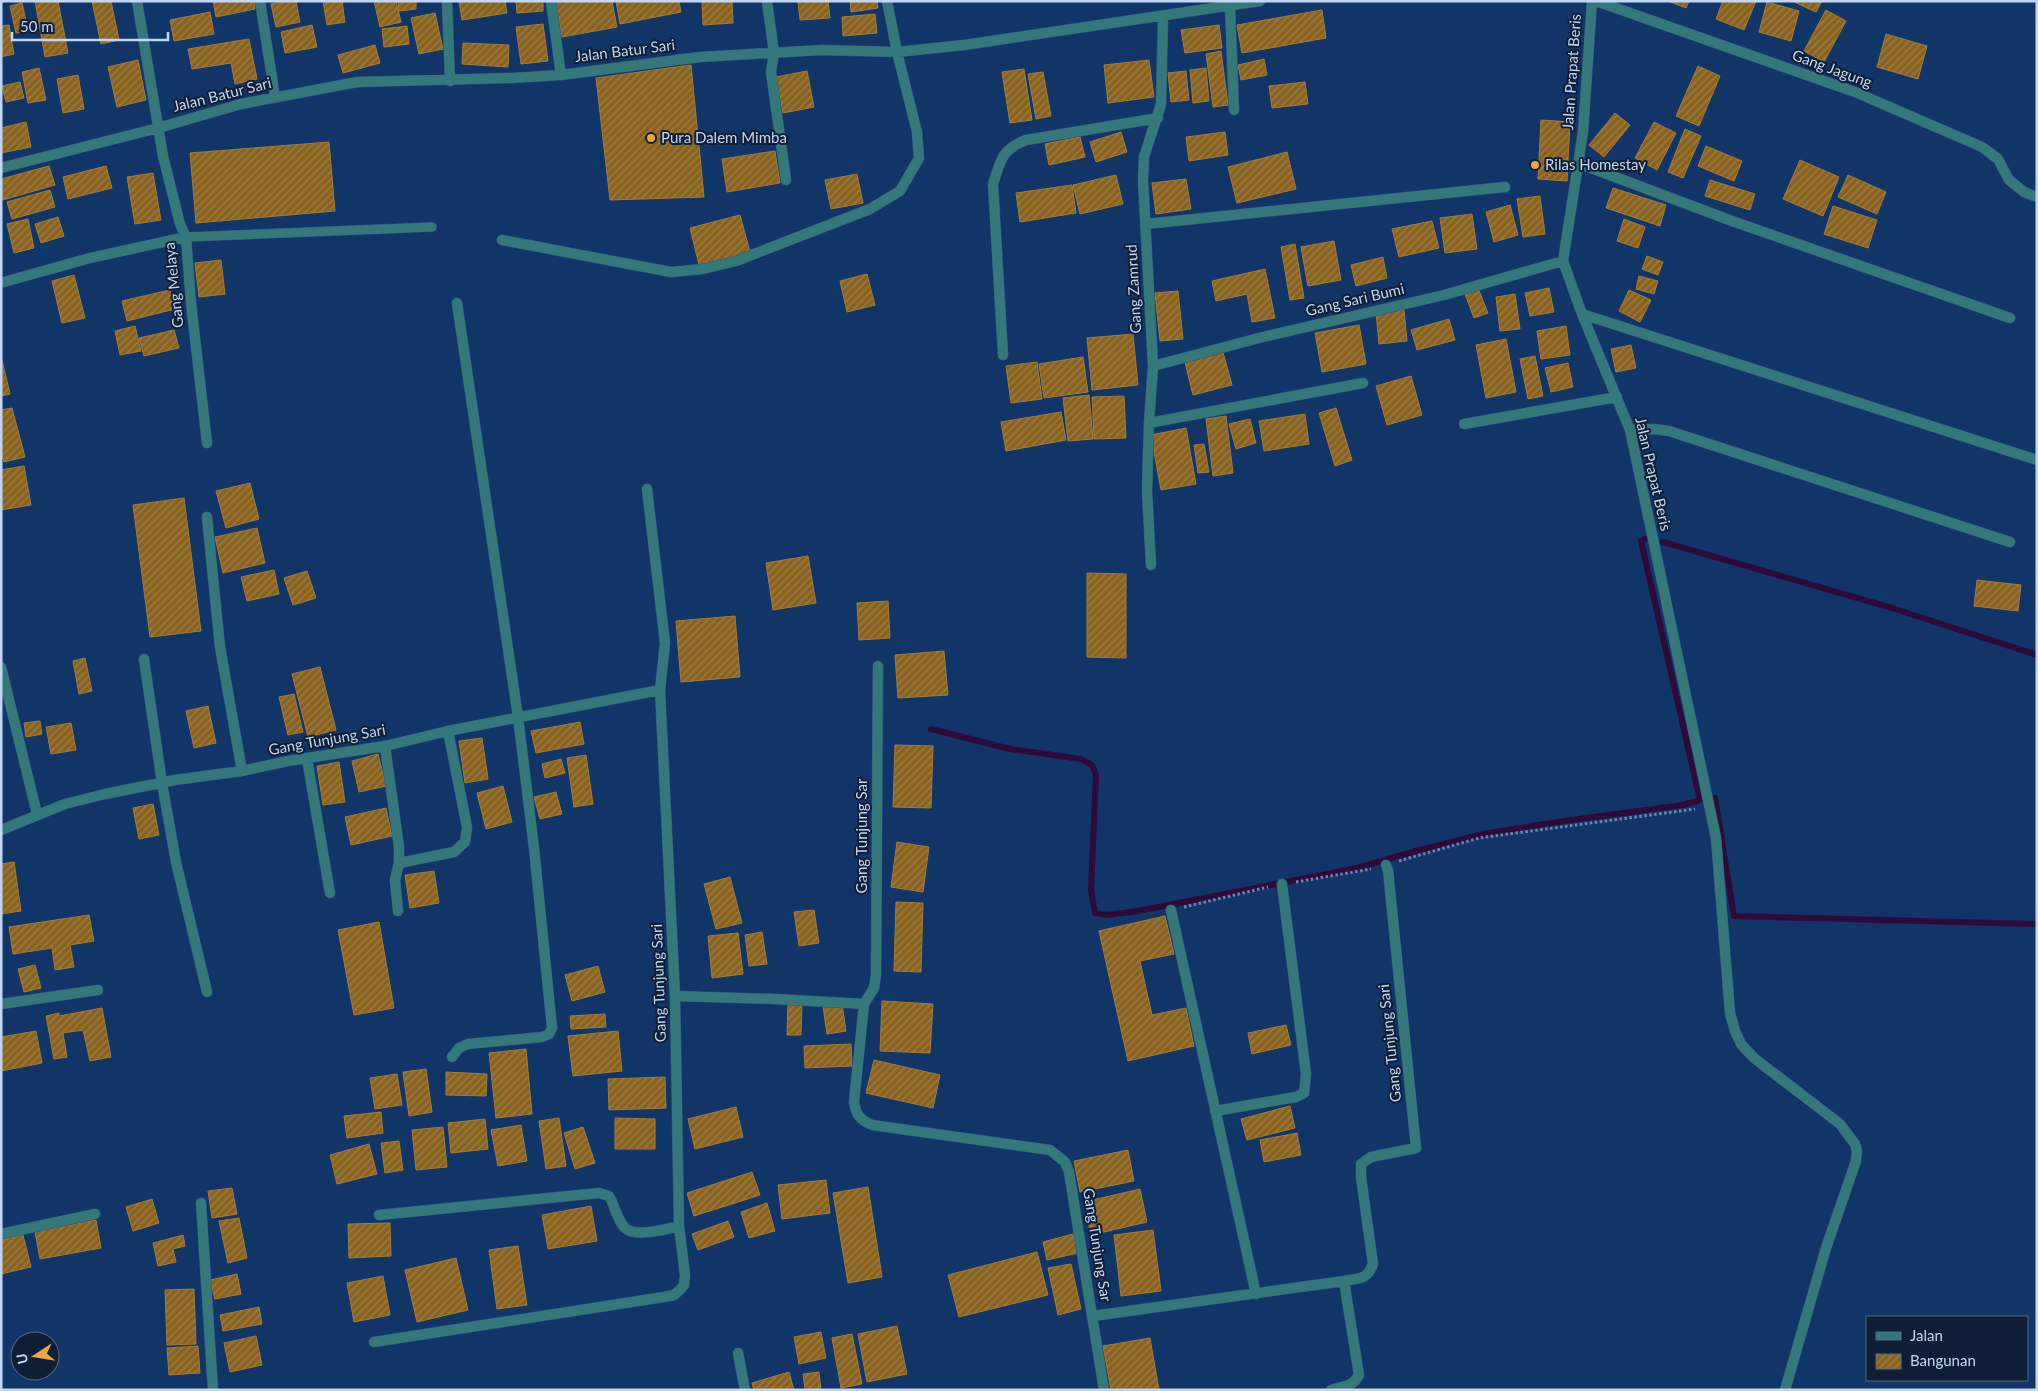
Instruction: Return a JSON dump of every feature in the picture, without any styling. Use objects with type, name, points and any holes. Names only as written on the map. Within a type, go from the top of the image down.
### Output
[{"type":"street","name":"Gang Melaya","points":[[137,1],[158,128],[180,224],[186,236],[191,304],[207,442]]},
{"type":"street","points":[[260,1],[275,97]]},
{"type":"street","points":[[447,1],[450,81]]},
{"type":"street","points":[[551,1],[561,75]]},
{"type":"street","points":[[766,1],[774,54],[771,72],[786,180]]},
{"type":"street","points":[[502,240],[671,272],[703,269],[736,261],[870,209],[900,191],[919,158],[917,132],[896,52],[887,1]]},
{"type":"street","name":"Jalan Batur Sari","points":[[1,168],[158,128],[241,104],[357,82],[450,81],[561,75],[700,57],[822,50],[896,52],[964,45],[1260,1]]},
{"type":"street","name":"Jalan Prapat Beris","points":[[1594,1],[1583,132],[1563,261],[1582,314],[1630,430],[1716,838],[1730,1012],[1741,1044],[1754,1058],[1840,1124],[1850,1136],[1857,1151],[1853,1170],[1826,1248],[1785,1390]]},
{"type":"street","name":"Gang Jagung","points":[[1594,1],[1855,92],[1982,147],[1998,160],[2010,180],[2024,192],[2037,197]]},
{"type":"street","points":[[1230,6],[1234,110]]},
{"type":"street","name":"Gang Zamrud","points":[[1151,564],[1148,491],[1149,423],[1153,366],[1143,180],[1144,157],[1162,104],[1163,16]]},
{"type":"street","points":[[1004,355],[993,184],[1002,158],[1012,146],[1026,140],[1158,118]]},
{"type":"street","points":[[1578,163],[1732,220],[2010,318]]},
{"type":"street","points":[[1146,224],[1505,187]]},
{"type":"street","points":[[4,282],[90,258],[186,236]]},
{"type":"street","name":"Gang Sari Bumi","points":[[1153,366],[1259,338],[1427,300],[1563,261]]},
{"type":"street","points":[[452,1056],[459,1048],[468,1044],[542,1037],[549,1034],[552,1028],[534,848],[518,717],[457,303]]},
{"type":"street","points":[[1582,314],[2037,460]]},
{"type":"street","points":[[1149,423],[1363,383]]},
{"type":"street","points":[[1464,424],[1617,397]]},
{"type":"street","points":[[1630,430],[1669,431],[2010,542]]},
{"type":"street","name":"Gang Tunjung Sari","points":[[374,1342],[664,1297],[674,1295],[684,1285],[685,1275],[680,1226],[675,996],[660,690],[665,642],[646,489]]},
{"type":"street","points":[[207,516],[219,638],[242,771]]},
{"type":"street","points":[[144,658],[162,783],[176,862],[207,992]]},
{"type":"street","name":"Gang Tunjung Sar","points":[[878,666],[876,975],[874,988],[864,1004],[854,1102],[856,1113],[862,1121],[872,1125],[1050,1150],[1059,1156],[1065,1162],[1070,1172],[1093,1316],[1365,1277],[1370,1273],[1373,1264],[1360,1177]]},
{"type":"street","points":[[1,667],[37,814]]},
{"type":"street","name":"Gang Tunjung Sari","points":[[1,830],[64,804],[162,783],[385,746],[448,731],[660,690]]},
{"type":"street","points":[[399,863],[454,852],[465,842],[468,827],[448,731]]},
{"type":"street","points":[[385,746],[399,847],[399,863],[395,880],[398,911]]},
{"type":"street","points":[[307,760],[330,893]]},
{"type":"street","name":"Gang Tunjung Sari","points":[[1360,1177],[1360,1164],[1371,1157],[1416,1148],[1386,865]]},
{"type":"street","points":[[1215,1112],[1296,1097],[1304,1092],[1306,1074],[1282,884]]},
{"type":"street","points":[[1171,910],[1256,1294]]},
{"type":"street","points":[[1,1004],[98,990]]},
{"type":"street","points":[[675,996],[864,1004]]},
{"type":"street","points":[[379,1215],[599,1194],[609,1196],[624,1228],[630,1232],[638,1234],[680,1226]]},
{"type":"street","points":[[201,1203],[213,1390]]},
{"type":"street","points":[[1,1234],[95,1214]]},
{"type":"street","points":[[1331,1390],[1356,1382],[1359,1375],[1344,1281]]},
{"type":"street","points":[[1093,1316],[1104,1390]]},
{"type":"street","points":[[738,1354],[745,1390]]},
{"type":"lane","points":[[186,236],[432,227]]},
{"type":"path","points":[[1171,910],[1282,884],[1365,871],[1479,838],[1710,807]]},
{"type":"building","points":[[35,1],[58,1],[68,53],[45,57]]},
{"type":"building","points":[[92,1],[111,1],[119,40],[101,44]]},
{"type":"building","points":[[213,1],[254,1],[255,9],[216,17]]},
{"type":"building","points":[[283,1],[296,1],[300,22],[276,27],[271,4]]},
{"type":"building","points":[[323,1],[342,1],[345,22],[327,25]]},
{"type":"building","points":[[374,1],[396,1],[401,22],[380,27]]},
{"type":"building","points":[[398,1],[416,1],[416,9],[399,11]]},
{"type":"building","points":[[459,1],[505,1],[507,13],[462,20]]},
{"type":"building","points":[[516,1],[543,1],[543,11],[517,13]]},
{"type":"building","points":[[612,1],[617,27],[562,37],[556,2]]},
{"type":"building","points":[[616,1],[679,1],[681,12],[620,24]]},
{"type":"building","points":[[732,1],[733,23],[703,25],[702,2]]},
{"type":"building","points":[[798,1],[828,1],[830,18],[800,20]]},
{"type":"building","points":[[850,1],[877,1],[878,8],[851,12]]},
{"type":"building","points":[[1668,1],[1689,1],[1686,8]]},
{"type":"building","points":[[1723,1],[1756,1],[1744,30],[1716,19]]},
{"type":"building","points":[[1792,1],[1822,1],[1816,12]]},
{"type":"building","points":[[1767,2],[1799,11],[1791,41],[1759,32]]},
{"type":"building","points":[[22,3],[28,30],[16,33],[10,6]]},
{"type":"building","points":[[1322,10],[1326,38],[1242,53],[1237,25]]},
{"type":"building","points":[[1826,10],[1846,21],[1824,62],[1804,51]]},
{"type":"building","points":[[210,12],[214,34],[174,41],[170,20]]},
{"type":"building","points":[[435,13],[443,49],[419,54],[411,18]]},
{"type":"building","points":[[875,14],[877,33],[843,36],[842,17]]},
{"type":"building","points":[[543,24],[548,61],[521,64],[516,27]]},
{"type":"building","points":[[9,25],[14,54],[1,57],[1,26]]},
{"type":"building","points":[[312,25],[317,47],[285,53],[281,32]]},
{"type":"building","points":[[1219,25],[1222,48],[1185,53],[1181,30]]},
{"type":"building","points":[[407,26],[409,44],[384,47],[382,29]]},
{"type":"building","points":[[1886,34],[1927,46],[1918,79],[1877,67]]},
{"type":"building","points":[[249,39],[257,79],[235,84],[231,63],[192,69],[188,49]]},
{"type":"building","points":[[463,43],[509,45],[508,67],[462,64]]},
{"type":"building","points":[[375,45],[380,63],[343,73],[338,55]]},
{"type":"building","points":[[1221,51],[1228,105],[1213,107],[1206,54]]},
{"type":"building","points":[[1264,59],[1267,75],[1241,80],[1238,65]]},
{"type":"building","points":[[138,60],[146,100],[117,107],[108,67]]},
{"type":"building","points":[[1149,60],[1154,97],[1108,103],[1104,65]]},
{"type":"building","name":"Pura Dalem Mimba","points":[[691,65],[704,197],[610,200],[596,78]]},
{"type":"building","points":[[1698,66],[1720,76],[1699,126],[1676,116]]},
{"type":"building","points":[[39,68],[46,100],[28,103],[22,72]]},
{"type":"building","points":[[1206,68],[1209,101],[1193,103],[1190,70]]},
{"type":"building","points":[[1024,69],[1032,120],[1010,123],[1002,72]]},
{"type":"building","points":[[807,71],[814,107],[783,113],[776,77]]},
{"type":"building","points":[[1186,71],[1189,100],[1171,102],[1168,73]]},
{"type":"building","points":[[1043,72],[1051,116],[1036,119],[1028,74]]},
{"type":"building","points":[[78,75],[84,109],[63,113],[57,79]]},
{"type":"building","points":[[20,82],[24,98],[6,102],[2,86]]},
{"type":"building","points":[[1305,82],[1308,104],[1272,108],[1269,86]]},
{"type":"building","points":[[1615,113],[1630,125],[1604,157],[1589,145]]},
{"type":"building","points":[[1541,120],[1570,122],[1567,181],[1538,179]]},
{"type":"building","points":[[26,122],[31,147],[1,153],[1,128]]},
{"type":"building","points":[[1654,122],[1676,133],[1657,170],[1635,158]]},
{"type":"building","points":[[1685,129],[1701,136],[1683,178],[1668,172]]},
{"type":"building","points":[[1121,132],[1127,152],[1096,162],[1090,142]]},
{"type":"building","points":[[1225,132],[1228,155],[1189,161],[1186,137]]},
{"type":"building","points":[[1080,137],[1085,157],[1049,165],[1045,144]]},
{"type":"building","points":[[329,142],[335,211],[196,223],[190,153]]},
{"type":"building","points":[[1706,146],[1742,161],[1734,181],[1698,166]]},
{"type":"building","points":[[775,151],[780,183],[727,192],[722,159]]},
{"type":"building","points":[[1287,152],[1296,189],[1237,203],[1228,167]]},
{"type":"building","points":[[1800,160],[1839,177],[1823,216],[1783,199]]},
{"type":"building","points":[[49,166],[55,185],[3,200],[1,179]]},
{"type":"building","points":[[106,166],[112,188],[68,199],[63,177]]},
{"type":"building","points":[[153,173],[161,220],[135,224],[127,177]]},
{"type":"building","points":[[857,174],[863,203],[831,209],[825,180]]},
{"type":"building","points":[[1116,175],[1123,204],[1080,214],[1073,185]]},
{"type":"building","points":[[1848,175],[1886,192],[1877,214],[1838,197]]},
{"type":"building","points":[[1186,179],[1191,209],[1156,214],[1152,183]]},
{"type":"building","points":[[1710,180],[1755,194],[1750,210],[1705,196]]},
{"type":"building","points":[[1072,185],[1076,213],[1020,222],[1016,193]]},
{"type":"building","points":[[1613,188],[1666,205],[1660,226],[1606,208]]},
{"type":"building","points":[[50,190],[55,207],[12,219],[7,202]]},
{"type":"building","points":[[1540,196],[1545,234],[1523,237],[1517,199]]},
{"type":"building","points":[[1510,205],[1518,235],[1494,242],[1486,212]]},
{"type":"building","points":[[1833,206],[1877,220],[1868,248],[1824,234]]},
{"type":"building","points":[[1472,214],[1477,249],[1445,253],[1440,218]]},
{"type":"building","points":[[740,215],[750,252],[699,265],[690,228]]},
{"type":"building","points":[[58,217],[64,236],[41,243],[35,224]]},
{"type":"building","points":[[28,219],[34,248],[14,253],[7,224]]},
{"type":"building","points":[[1624,219],[1645,227],[1638,248],[1617,241]]},
{"type":"building","points":[[1432,221],[1439,248],[1399,257],[1392,229]]},
{"type":"building","points":[[1334,241],[1341,280],[1308,286],[1301,247]]},
{"type":"building","points":[[1295,244],[1304,298],[1290,300],[1281,247]]},
{"type":"building","points":[[1647,256],[1663,262],[1658,275],[1642,269]]},
{"type":"building","points":[[1383,257],[1387,278],[1356,286],[1351,265]]},
{"type":"building","points":[[221,260],[225,294],[199,297],[195,263]]},
{"type":"building","points":[[1265,269],[1275,318],[1252,322],[1247,294],[1216,301],[1212,281]]},
{"type":"building","points":[[867,274],[875,305],[847,312],[840,281]]},
{"type":"building","points":[[74,275],[85,318],[62,323],[52,281]]},
{"type":"building","points":[[1639,276],[1658,281],[1654,294],[1636,289]]},
{"type":"building","points":[[1478,288],[1488,313],[1474,318],[1465,294]]},
{"type":"building","points":[[1549,288],[1554,312],[1530,316],[1525,293]]},
{"type":"building","points":[[170,290],[175,309],[127,321],[122,301]]},
{"type":"building","points":[[1629,290],[1651,300],[1640,322],[1619,311]]},
{"type":"building","points":[[1178,291],[1183,339],[1160,341],[1155,293]]},
{"type":"building","points":[[1515,294],[1520,329],[1500,331],[1496,297]]},
{"type":"building","points":[[1404,310],[1407,341],[1379,344],[1376,312]]},
{"type":"building","points":[[1449,319],[1455,340],[1417,350],[1411,330]]},
{"type":"building","points":[[1359,325],[1366,364],[1322,372],[1315,333]]},
{"type":"building","points":[[135,326],[141,351],[120,355],[115,331]]},
{"type":"building","points":[[1566,326],[1570,355],[1541,359],[1537,331]]},
{"type":"building","points":[[174,330],[179,348],[144,356],[139,338]]},
{"type":"building","points":[[1133,334],[1138,385],[1092,390],[1087,338]]},
{"type":"building","points":[[1506,339],[1516,392],[1486,398],[1476,345]]},
{"type":"building","points":[[1631,345],[1636,368],[1616,372],[1611,349]]},
{"type":"building","points":[[1223,352],[1232,385],[1193,395],[1185,362]]},
{"type":"building","points":[[1,356],[10,394],[1,396]]},
{"type":"building","points":[[1535,356],[1543,396],[1528,399],[1520,359]]},
{"type":"building","points":[[1083,357],[1088,392],[1044,398],[1039,364]]},
{"type":"building","points":[[1037,362],[1042,399],[1011,403],[1006,366]]},
{"type":"building","points":[[1568,363],[1573,387],[1551,392],[1545,368]]},
{"type":"building","points":[[1411,376],[1422,415],[1387,425],[1376,386]]},
{"type":"building","points":[[1089,395],[1093,439],[1068,441],[1063,398]]},
{"type":"building","points":[[1124,396],[1126,438],[1094,439],[1092,397]]},
{"type":"building","points":[[12,408],[25,457],[4,462],[1,453],[1,410]]},
{"type":"building","points":[[1336,408],[1352,460],[1335,466],[1319,413]]},
{"type":"building","points":[[1061,412],[1066,440],[1006,451],[1001,422]]},
{"type":"building","points":[[1305,414],[1309,444],[1264,451],[1259,421]]},
{"type":"building","points":[[1226,416],[1233,473],[1213,476],[1206,419]]},
{"type":"building","points":[[1250,419],[1256,443],[1236,449],[1229,424]]},
{"type":"building","points":[[1186,428],[1196,484],[1161,490],[1151,435]]},
{"type":"building","points":[[1204,444],[1209,472],[1198,473],[1194,445]]},
{"type":"building","points":[[24,466],[31,505],[1,510],[1,470]]},
{"type":"building","points":[[250,483],[259,519],[226,528],[216,491]]},
{"type":"building","points":[[184,498],[201,631],[150,637],[133,505]]},
{"type":"building","points":[[257,528],[265,563],[223,573],[215,537]]},
{"type":"building","points":[[808,556],[816,603],[773,610],[766,563]]},
{"type":"building","points":[[274,570],[279,594],[247,601],[241,577]]},
{"type":"building","points":[[307,571],[316,598],[293,605],[284,578]]},
{"type":"building","points":[[1087,573],[1126,574],[1126,658],[1087,657]]},
{"type":"building","points":[[1977,580],[2021,585],[2018,611],[1974,606]]},
{"type":"building","points":[[888,601],[890,638],[859,640],[857,603]]},
{"type":"building","points":[[735,616],[740,677],[681,682],[676,621]]},
{"type":"building","points":[[944,651],[948,695],[898,698],[895,655]]},
{"type":"building","points":[[85,658],[92,691],[79,694],[73,661]]},
{"type":"building","points":[[320,667],[336,730],[308,737],[292,674]]},
{"type":"building","points":[[294,694],[303,732],[288,735],[279,697]]},
{"type":"building","points":[[208,706],[216,743],[194,748],[186,711]]},
{"type":"building","points":[[40,721],[42,734],[26,737],[24,723]]},
{"type":"building","points":[[580,722],[584,744],[536,753],[531,731]]},
{"type":"building","points":[[71,723],[76,750],[51,754],[46,727]]},
{"type":"building","points":[[482,738],[488,779],[465,783],[459,741]]},
{"type":"building","points":[[895,745],[933,746],[931,808],[893,807]]},
{"type":"building","points":[[378,754],[386,786],[359,792],[352,761]]},
{"type":"building","points":[[586,755],[593,804],[574,807],[567,758]]},
{"type":"building","points":[[561,759],[565,773],[545,778],[542,764]]},
{"type":"building","points":[[339,762],[345,802],[323,805],[317,766]]},
{"type":"building","points":[[503,786],[512,822],[486,829],[477,793]]},
{"type":"building","points":[[556,792],[562,814],[540,819],[534,797]]},
{"type":"building","points":[[153,804],[159,835],[139,839],[133,808]]},
{"type":"building","points":[[386,808],[392,836],[351,845],[345,817]]},
{"type":"building","points":[[897,842],[929,847],[923,892],[891,887]]},
{"type":"building","points":[[14,862],[21,911],[1,914],[1,864]]},
{"type":"building","points":[[434,871],[439,903],[410,908],[405,875]]},
{"type":"building","points":[[730,877],[742,923],[716,929],[704,884]]},
{"type":"building","points":[[896,902],[923,903],[921,972],[894,971]]},
{"type":"building","points":[[814,910],[819,943],[799,946],[794,912]]},
{"type":"building","points":[[89,915],[94,941],[70,945],[74,967],[55,970],[52,948],[13,954],[9,927]]},
{"type":"building","points":[[1165,916],[1174,954],[1140,961],[1152,1015],[1186,1008],[1194,1046],[1128,1061],[1099,931]]},
{"type":"building","points":[[379,922],[394,1008],[354,1015],[338,930]]},
{"type":"building","points":[[762,932],[767,964],[749,966],[745,935]]},
{"type":"building","points":[[738,933],[743,974],[712,978],[708,936]]},
{"type":"building","points":[[35,965],[41,988],[24,992],[18,969]]},
{"type":"building","points":[[598,966],[605,992],[572,1001],[565,975]]},
{"type":"building","points":[[882,1001],[933,1004],[930,1053],[880,1051]]},
{"type":"building","points":[[788,1003],[802,1003],[801,1035],[787,1035]]},
{"type":"building","points":[[842,1004],[846,1031],[827,1034],[823,1006]]},
{"type":"building","points":[[102,1008],[111,1057],[90,1061],[83,1030],[63,1033],[67,1057],[54,1059],[46,1016],[59,1013],[59,1016]]},
{"type":"building","points":[[605,1014],[606,1027],[571,1029],[570,1016]]},
{"type":"building","points":[[1286,1025],[1291,1045],[1252,1054],[1248,1033]]},
{"type":"building","points":[[36,1031],[42,1063],[1,1071],[1,1037]]},
{"type":"building","points":[[618,1031],[622,1071],[573,1076],[568,1036]]},
{"type":"building","points":[[851,1044],[852,1066],[805,1068],[804,1046]]},
{"type":"building","points":[[526,1049],[532,1114],[496,1118],[489,1053]]},
{"type":"building","points":[[874,1060],[940,1075],[933,1108],[866,1093]]},
{"type":"building","points":[[426,1069],[432,1112],[409,1116],[403,1072]]},
{"type":"building","points":[[446,1072],[487,1074],[486,1096],[446,1095]]},
{"type":"building","points":[[397,1074],[402,1105],[375,1109],[370,1078]]},
{"type":"building","points":[[665,1077],[666,1108],[609,1110],[608,1079]]},
{"type":"building","points":[[1290,1106],[1295,1128],[1247,1140],[1241,1119]]},
{"type":"building","points":[[736,1107],[743,1137],[695,1149],[688,1119]]},
{"type":"building","points":[[381,1112],[383,1133],[347,1138],[344,1116]]},
{"type":"building","points":[[559,1118],[566,1166],[546,1169],[539,1121]]},
{"type":"building","points":[[615,1118],[655,1119],[655,1149],[615,1149]]},
{"type":"building","points":[[485,1119],[488,1149],[451,1153],[448,1123]]},
{"type":"building","points":[[521,1125],[527,1161],[498,1166],[491,1130]]},
{"type":"building","points":[[443,1127],[447,1167],[416,1170],[412,1130]]},
{"type":"building","points":[[583,1127],[595,1163],[575,1169],[564,1133]]},
{"type":"building","points":[[1297,1133],[1301,1155],[1264,1162],[1260,1140]]},
{"type":"building","points":[[399,1141],[403,1170],[385,1173],[381,1143]]},
{"type":"building","points":[[369,1144],[377,1174],[337,1184],[330,1155]]},
{"type":"building","points":[[1128,1150],[1134,1181],[1080,1192],[1074,1161]]},
{"type":"building","points":[[752,1172],[760,1195],[694,1216],[687,1193]]},
{"type":"building","points":[[826,1180],[830,1213],[782,1219],[778,1185]]},
{"type":"building","points":[[868,1187],[882,1277],[848,1283],[833,1193]]},
{"type":"building","points":[[232,1188],[237,1214],[212,1218],[208,1191]]},
{"type":"building","points":[[1140,1189],[1147,1222],[1091,1235],[1084,1202]]},
{"type":"building","points":[[152,1199],[159,1223],[133,1231],[126,1207]]},
{"type":"building","points":[[767,1203],[775,1231],[749,1238],[741,1212]]},
{"type":"building","points":[[591,1206],[597,1241],[548,1249],[542,1215]]},
{"type":"building","points":[[239,1218],[247,1258],[228,1263],[219,1221]]},
{"type":"building","points":[[96,1220],[101,1248],[40,1259],[35,1232]]},
{"type":"building","points":[[728,1221],[734,1237],[698,1250],[692,1234]]},
{"type":"building","points":[[390,1223],[391,1256],[349,1258],[348,1224]]},
{"type":"building","points":[[1153,1230],[1161,1291],[1121,1296],[1114,1235]]},
{"type":"building","points":[[1073,1234],[1078,1253],[1047,1260],[1043,1242]]},
{"type":"building","points":[[23,1235],[31,1267],[1,1274],[1,1240]]},
{"type":"building","points":[[183,1235],[185,1246],[173,1249],[176,1262],[158,1266],[153,1243]]},
{"type":"building","points":[[518,1246],[527,1305],[497,1309],[489,1250]]},
{"type":"building","points":[[1037,1252],[1048,1295],[959,1317],[948,1275]]},
{"type":"building","points":[[456,1258],[468,1310],[417,1322],[405,1270]]},
{"type":"building","points":[[1071,1264],[1081,1309],[1058,1315],[1048,1268]]},
{"type":"building","points":[[237,1274],[241,1294],[215,1299],[210,1280]]},
{"type":"building","points":[[383,1276],[390,1315],[354,1322],[347,1283]]},
{"type":"building","points":[[194,1289],[196,1344],[167,1345],[165,1290]]},
{"type":"building","points":[[259,1307],[262,1324],[223,1331],[220,1315]]},
{"type":"building","points":[[897,1326],[907,1374],[867,1382],[858,1334]]},
{"type":"building","points":[[821,1332],[826,1358],[799,1364],[794,1337]]},
{"type":"building","points":[[852,1334],[862,1384],[841,1388],[832,1338]]},
{"type":"building","points":[[256,1336],[262,1365],[230,1372],[224,1343]]},
{"type":"building","points":[[1150,1338],[1159,1390],[1111,1390],[1103,1346]]},
{"type":"building","points":[[198,1346],[200,1373],[169,1375],[167,1348]]},
{"type":"building","points":[[789,1372],[794,1390],[754,1390],[752,1383]]},
{"type":"building","points":[[819,1372],[821,1390],[805,1390],[803,1374]]},
{"type":"waterway","points":[[931,729],[1010,749],[1081,759],[1092,765],[1096,775],[1091,889],[1095,913],[1107,915],[1138,911],[1357,868],[1483,834],[1683,805],[1700,800],[1641,541],[1645,539]]},
{"type":"waterway","points":[[1663,542],[1892,608],[2037,655]]},
{"type":"waterway","points":[[1715,798],[1734,916],[2037,924]]},
{"type":"place","name":"Pura Dalem Mimba","points":[[651,138]]},
{"type":"place","name":"Rilas Homestay","points":[[1535,165]]}]
